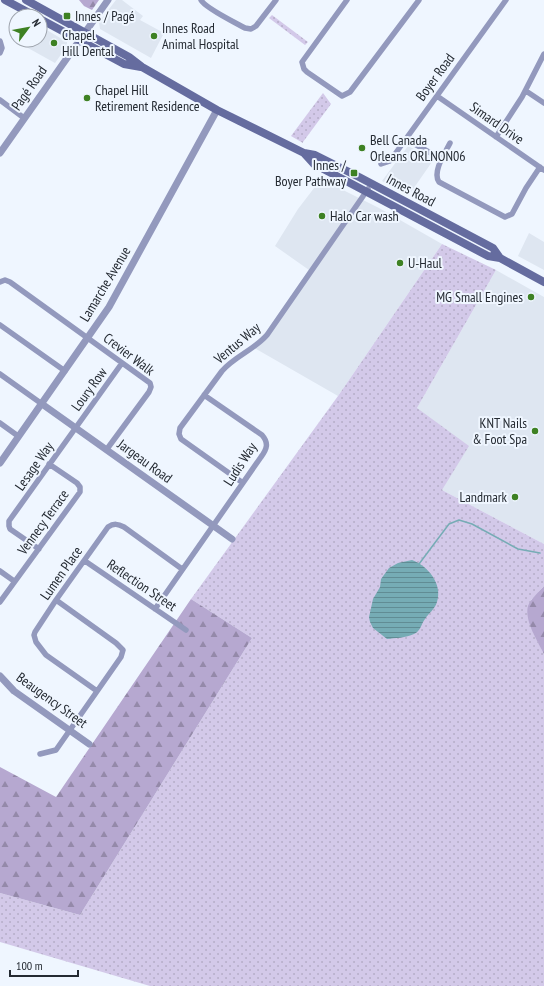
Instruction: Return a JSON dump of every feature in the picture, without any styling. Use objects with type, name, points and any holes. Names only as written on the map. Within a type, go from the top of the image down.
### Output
[{"type":"main road","points":[[6,0],[20,8]]},
{"type":"main road","name":"Innes Road","points":[[27,0],[129,56],[142,67],[217,110],[304,153],[315,155],[372,184],[493,248],[500,258]]},
{"type":"main road","name":"Innes Road","points":[[48,23],[124,64],[142,67]]},
{"type":"main road","name":"Innes Road","points":[[304,153],[314,164],[488,256],[500,258],[544,282]]},
{"type":"street","name":"Pagé Road","points":[[0,152],[108,0]]},
{"type":"street","points":[[201,0],[203,3],[245,28],[251,29],[256,26],[276,0]]},
{"type":"street","points":[[347,0],[302,62],[304,69],[307,72],[342,96],[350,92],[419,0]]},
{"type":"street","name":"Boyer Road","points":[[381,164],[390,161],[506,0]]},
{"type":"street","points":[[0,41],[2,48],[0,54]]},
{"type":"street","points":[[496,137],[526,90],[544,54]]},
{"type":"street","points":[[526,90],[544,103]]},
{"type":"street","name":"Simard Drive","points":[[437,96],[542,168]]},
{"type":"street","points":[[0,100],[24,118]]},
{"type":"street","name":"Lamarche Avenue","points":[[0,463],[88,338],[114,298],[217,110]]},
{"type":"street","points":[[406,139],[441,159]]},
{"type":"street","points":[[450,144],[441,159],[436,172],[439,182],[505,217],[512,214],[526,188],[542,168]]},
{"type":"street","name":"Ventus Way","points":[[243,483],[184,441],[180,436],[179,431],[224,368],[254,347],[267,335],[372,184]]},
{"type":"street","name":"Crevier Walk","points":[[0,282],[5,280],[10,282],[150,383],[151,387],[107,449]]},
{"type":"street","points":[[0,325],[65,371]]},
{"type":"street","name":"Loury Row","points":[[75,428],[122,363]]},
{"type":"street","points":[[0,374],[42,404]]},
{"type":"street","name":"Ludis Way","points":[[155,609],[266,450],[267,442],[260,434],[204,395]]},
{"type":"street","name":"Jargeau Road","points":[[42,404],[232,539]]},
{"type":"street","points":[[0,423],[18,436]]},
{"type":"street","name":"Lesage Way","points":[[39,549],[10,529],[8,526],[9,521],[75,428]]},
{"type":"street","name":"Vennecy Terrace","points":[[0,602],[80,492],[78,483],[49,464]]},
{"type":"street","name":"Lumen Place","points":[[97,691],[46,655],[36,642],[35,632],[56,600],[108,528],[115,524],[124,527],[182,569]]},
{"type":"street","name":"Reflection Street","points":[[85,561],[186,630]]},
{"type":"street","points":[[0,571],[14,581]]},
{"type":"street","points":[[40,754],[56,750],[121,657],[123,650],[116,643],[56,600]]},
{"type":"street","name":"Beaugency Street","points":[[0,676],[14,691],[90,744]]},
{"type":"shaded area","points":[[116,0],[122,0],[143,16],[140,20],[164,33],[151,58],[100,29],[99,22]]},
{"type":"shaded area","points":[[272,15],[308,42],[305,45],[269,18]]},
{"type":"shaded area","points":[[48,31],[67,42],[67,46],[55,63],[28,48],[48,48]]},
{"type":"shaded area","points":[[323,93],[331,104],[303,143],[291,136]]},
{"type":"shaded area","points":[[408,146],[434,159],[409,195],[382,181]]},
{"type":"shaded area","points":[[321,179],[379,208],[442,244],[338,396],[251,346],[266,332],[309,270],[275,246],[298,209]]},
{"type":"shaded area","points":[[529,233],[544,242],[544,270],[518,256]]},
{"type":"shaded area","points":[[442,244],[496,270],[417,408],[469,446],[442,490],[544,544],[544,586],[531,600],[533,632],[544,654],[544,986],[150,986],[0,942],[0,893],[80,915],[252,638],[191,599],[338,396]]},
{"type":"shaded area","points":[[496,270],[544,297],[544,544],[442,490],[417,408]]},
{"type":"green space","points":[[79,0],[99,0],[92,10],[84,6]]},
{"type":"green space","points":[[544,586],[544,654],[532,631],[527,612],[531,600]]},
{"type":"green space","points":[[191,599],[252,638],[80,915],[0,893],[0,767],[56,797]]},
{"type":"water","points":[[412,560],[424,567],[433,576],[438,589],[437,602],[416,633],[404,637],[387,639],[373,628],[370,622],[369,617],[373,599],[380,587],[381,579],[389,568],[398,563]]},
{"type":"waterway","points":[[419,564],[449,524],[459,520],[472,524],[518,549],[540,553]]},
{"type":"place","name":"Innes / Pagé","points":[[67,16]]},
{"type":"place","name":"Innes Road Animal Hospital","points":[[154,36]]},
{"type":"place","name":"Chapel Hill Dental","points":[[54,43]]},
{"type":"place","name":"Chapel Hill Retirement Residence","points":[[87,98]]},
{"type":"place","name":"Bell Canada Orleans ORLNON06","points":[[362,148]]},
{"type":"place","name":"Innes / Boyer Pathway","points":[[354,173]]},
{"type":"place","name":"Halo Car wash","points":[[322,216]]},
{"type":"place","name":"U-Haul","points":[[400,263]]},
{"type":"place","name":"MG Small Engines","points":[[531,297]]},
{"type":"place","name":"KNT Nails & Foot Spa","points":[[535,431]]},
{"type":"place","name":"Landmark","points":[[515,497]]}]
